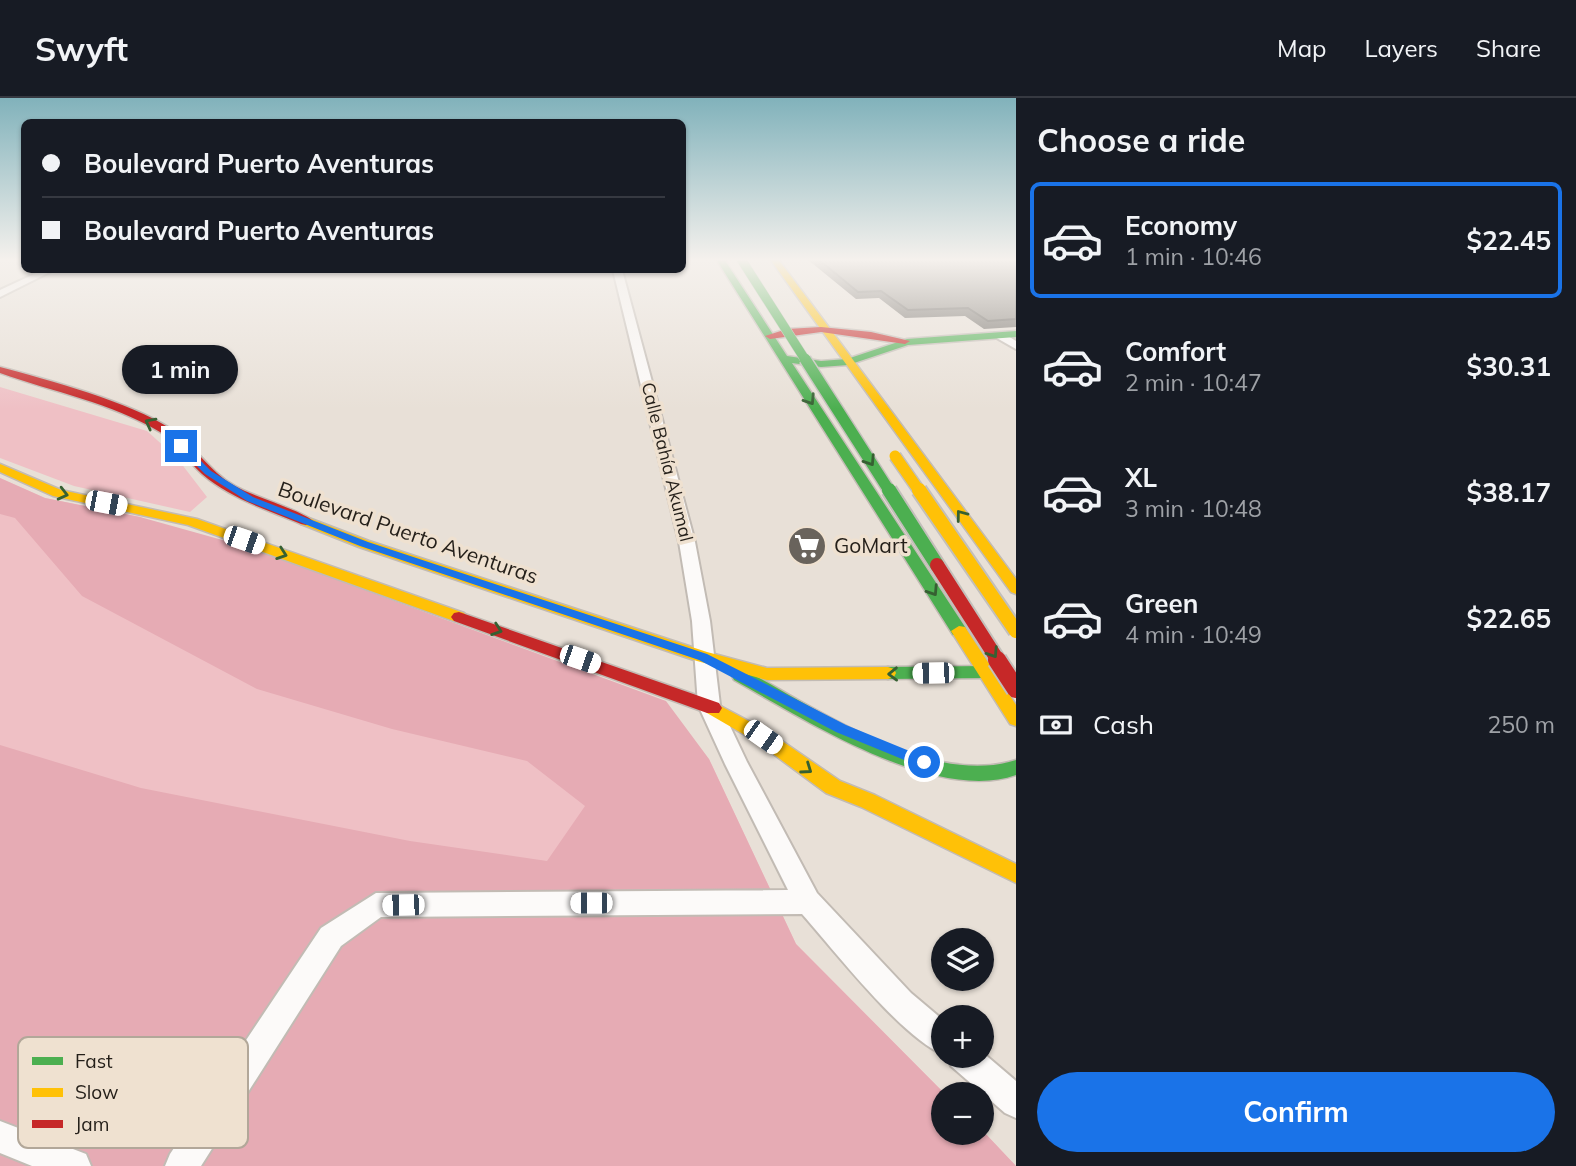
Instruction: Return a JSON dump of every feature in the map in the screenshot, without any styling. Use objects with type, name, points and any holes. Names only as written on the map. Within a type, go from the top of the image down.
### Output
[{"type":"main road","points":[[752,309],[1016,719]]},
{"type":"main road","points":[[773,309],[1016,689]]},
{"type":"main road","points":[[794,309],[845,383]]},
{"type":"main road","points":[[809,309],[1016,589]]},
{"type":"main road","points":[[770,336],[799,330],[823,329],[907,342],[1016,334]]},
{"type":"main road","points":[[783,359],[821,364],[848,362],[907,342]]},
{"type":"main road","name":"Boulevard Puerto Aventuras","points":[[0,370],[46,387],[124,408],[168,432],[208,472],[250,499],[364,544],[703,657],[766,674],[986,672]]},
{"type":"main road","points":[[884,439],[1016,631]]},
{"type":"main road","points":[[0,468],[57,493],[192,522],[709,705],[763,737],[833,787],[869,801],[1016,874]]},
{"type":"main road","name":"Boulevard Puerto Aventuras","points":[[703,657],[841,729],[902,755],[946,770],[993,774],[1016,766]]},
{"type":"street","name":"Calle Bahía Akumal","points":[[627,309],[687,542],[701,621],[709,705],[736,764],[808,902],[901,1003],[931,1029]]},
{"type":"street","points":[[999,335],[1016,346]]},
{"type":"street","points":[[248,1065],[331,937],[376,905],[808,902]]},
{"type":"street","points":[[977,1068],[1016,1102]]},
{"type":"street","points":[[0,1137],[18,1144]]},
{"type":"street","points":[[28,1148],[74,1166]]},
{"type":"street","points":[[182,1166],[194,1148]]},
{"type":"shaded area","points":[[0,387],[147,431],[177,458],[207,497],[190,512],[74,486],[0,458]]},
{"type":"shaded area","points":[[0,478],[45,498],[140,517],[709,759],[796,944],[933,1082],[931,1135],[0,798]]},
{"type":"shaded area","points":[[0,478],[45,498],[140,517],[251,548],[666,701],[709,759],[796,944],[933,1082],[931,1145],[994,1145],[994,1143],[1016,1166],[0,1166],[0,745],[141,788],[410,841],[547,861],[585,806],[527,761],[392,729],[257,689],[82,596],[15,518],[0,514]]},
{"type":"shaded area","points":[[994,1143],[1016,1166],[958,1145],[994,1145]]},
{"type":"building","points":[[969,309],[1016,309],[1016,319],[988,321]]},
{"type":"traffic: fast","points":[[752,309],[959,631]]},
{"type":"traffic: fast","points":[[773,309],[937,565]]},
{"type":"traffic: fast","points":[[785,359],[821,364],[848,362],[907,342],[1016,334]]},
{"type":"traffic: fast","points":[[888,673],[986,672]]},
{"type":"traffic: fast","points":[[740,676],[860,740],[925,765],[958,772],[990,774],[1016,767]]},
{"type":"traffic: slow","points":[[811,309],[1016,589]]},
{"type":"traffic: slow","points":[[895,456],[1016,631]]},
{"type":"traffic: slow","points":[[0,468],[57,493],[192,522],[459,617]]},
{"type":"traffic: slow","points":[[306,521],[364,544],[703,657],[767,674],[888,673]]},
{"type":"traffic: slow","points":[[959,631],[1016,719]]},
{"type":"traffic: slow","points":[[713,708],[763,737],[833,787],[868,801],[1016,874]]},
{"type":"traffic: jam","points":[[770,336],[821,330],[854,332],[905,341]]},
{"type":"traffic: jam","points":[[0,370],[146,420],[171,434],[206,471],[229,488],[306,521]]},
{"type":"traffic: jam","points":[[937,565],[1016,689]]},
{"type":"traffic: jam","points":[[459,617],[713,708]]},
{"type":"place","name":"GoMart","points":[[807,546]]},
{"type":"route","points":[[181,446],[208,472],[250,499],[364,544],[703,657],[841,729],[924,762]]}]
